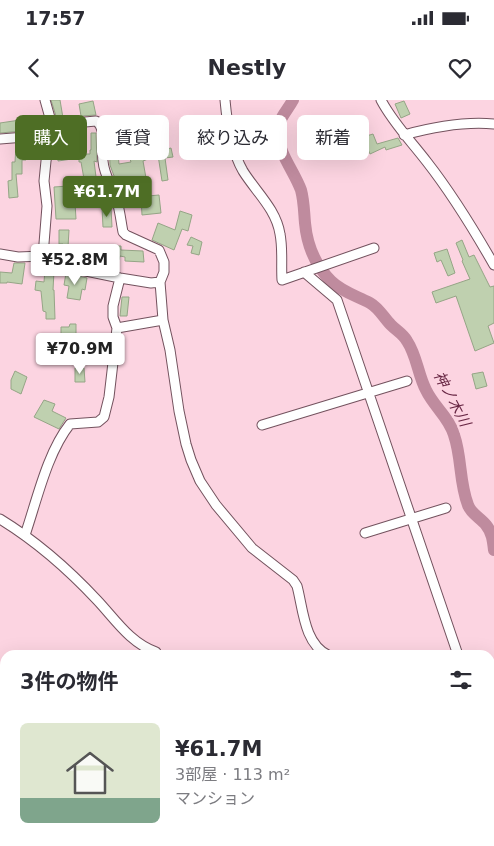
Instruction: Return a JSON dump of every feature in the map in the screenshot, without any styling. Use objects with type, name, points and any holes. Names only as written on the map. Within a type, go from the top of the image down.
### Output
[{"type":"street","points":[[46,100],[50,115]]},
{"type":"street","points":[[225,100],[226,119],[243,171],[271,209],[280,233],[282,280],[374,248]]},
{"type":"street","points":[[381,100],[404,135],[427,162],[472,227],[494,266]]},
{"type":"street","points":[[87,122],[96,121],[100,124],[102,130],[103,162],[108,182],[117,201],[123,232],[159,250],[164,262],[164,272],[160,282],[163,320],[186,444],[200,481],[216,505],[252,548],[297,586],[310,637],[321,650]]},
{"type":"street","points":[[404,135],[434,127],[470,122],[494,124]]},
{"type":"street","points":[[0,139],[15,138]]},
{"type":"street","points":[[46,160],[44,181],[47,206],[43,256],[47,263],[120,278],[152,283],[160,282]]},
{"type":"street","points":[[0,254],[27,257],[43,256]]},
{"type":"street","points":[[304,272],[337,300],[456,650]]},
{"type":"street","points":[[25,535],[62,433],[70,424],[98,422],[104,416],[110,397],[118,328],[113,317],[120,278]]},
{"type":"street","points":[[118,328],[163,320]]},
{"type":"street","points":[[262,425],[407,381]]},
{"type":"street","points":[[365,533],[446,508]]},
{"type":"street","points":[[0,519],[25,535],[54,558],[135,641],[152,650]]},
{"type":"street","points":[[52,846],[81,846]]},
{"type":"building","points":[[51,100],[60,100],[62,115],[56,115]]},
{"type":"building","points":[[93,101],[96,115],[81,115],[79,104]]},
{"type":"building","points":[[404,101],[410,114],[401,118],[395,104]]},
{"type":"building","points":[[15,121],[15,132],[0,133],[0,123]]},
{"type":"building","points":[[91,133],[96,133],[97,162],[94,161],[96,177],[84,179],[81,162],[79,160],[87,160],[87,154],[90,154],[91,150]]},
{"type":"building","points":[[373,134],[377,144],[398,138],[402,145],[386,150],[385,147],[370,154],[369,135]]},
{"type":"building","points":[[169,148],[171,148],[173,157],[169,158]]},
{"type":"building","points":[[15,160],[22,160],[22,174],[16,174],[18,197],[9,198],[8,181],[12,180],[12,162],[15,162]]},
{"type":"building","points":[[110,160],[119,160],[119,164],[131,162],[130,160],[146,160],[143,161],[146,178],[130,182],[137,188],[137,191],[147,190],[148,196],[159,195],[161,213],[142,215],[141,198],[123,200],[119,183],[117,184]]},
{"type":"building","points":[[159,160],[165,160],[168,180],[162,181]]},
{"type":"building","points":[[81,183],[82,190],[96,189],[96,200],[75,203],[76,219],[56,219],[54,187]]},
{"type":"building","points":[[102,208],[111,208],[112,227],[103,227]]},
{"type":"building","points":[[180,211],[192,215],[188,231],[182,229],[174,250],[152,240],[158,223],[175,230]]},
{"type":"building","points":[[59,230],[69,230],[68,247],[74,247],[74,250],[92,250],[92,259],[95,259],[95,266],[81,264],[81,255],[69,261],[62,258],[63,244],[59,244]]},
{"type":"building","points":[[191,237],[202,242],[199,255],[191,253],[193,246],[187,245]]},
{"type":"building","points":[[462,240],[469,257],[474,255],[490,287],[494,286],[494,323],[488,326],[494,343],[475,351],[456,296],[436,303],[432,292],[470,279],[456,243]]},
{"type":"building","points":[[111,246],[121,246],[121,250],[143,251],[144,262],[125,261],[125,257],[120,256],[119,260],[110,259]]},
{"type":"building","points":[[447,249],[455,273],[448,276],[441,260],[437,262],[434,253]]},
{"type":"building","points":[[14,263],[25,263],[22,284],[0,283],[0,272],[12,273]]},
{"type":"building","points":[[45,269],[54,271],[55,319],[46,319],[46,312],[43,311],[41,291],[35,290],[36,281],[44,282]]},
{"type":"building","points":[[66,273],[87,278],[85,290],[82,289],[80,300],[67,298],[69,286],[64,285]]},
{"type":"building","points":[[122,297],[129,297],[127,316],[120,316]]},
{"type":"building","points":[[70,324],[76,324],[76,343],[84,343],[84,348],[70,348],[70,342],[61,342],[61,327],[69,327]]},
{"type":"building","points":[[75,368],[84,368],[85,382],[75,382]]},
{"type":"building","points":[[15,371],[27,377],[21,394],[11,389],[11,380]]},
{"type":"building","points":[[483,372],[487,386],[476,389],[472,374]]},
{"type":"building","points":[[44,400],[55,404],[52,411],[66,418],[59,429],[34,417]]},
{"type":"waterway","name":"神ノ木川","points":[[293,100],[281,120],[278,134],[281,149],[301,190],[306,231],[313,254],[320,268],[335,285],[373,305],[404,336],[413,353],[426,390],[452,429],[457,444],[463,488],[468,505],[471,511],[488,528],[494,550]]}]
